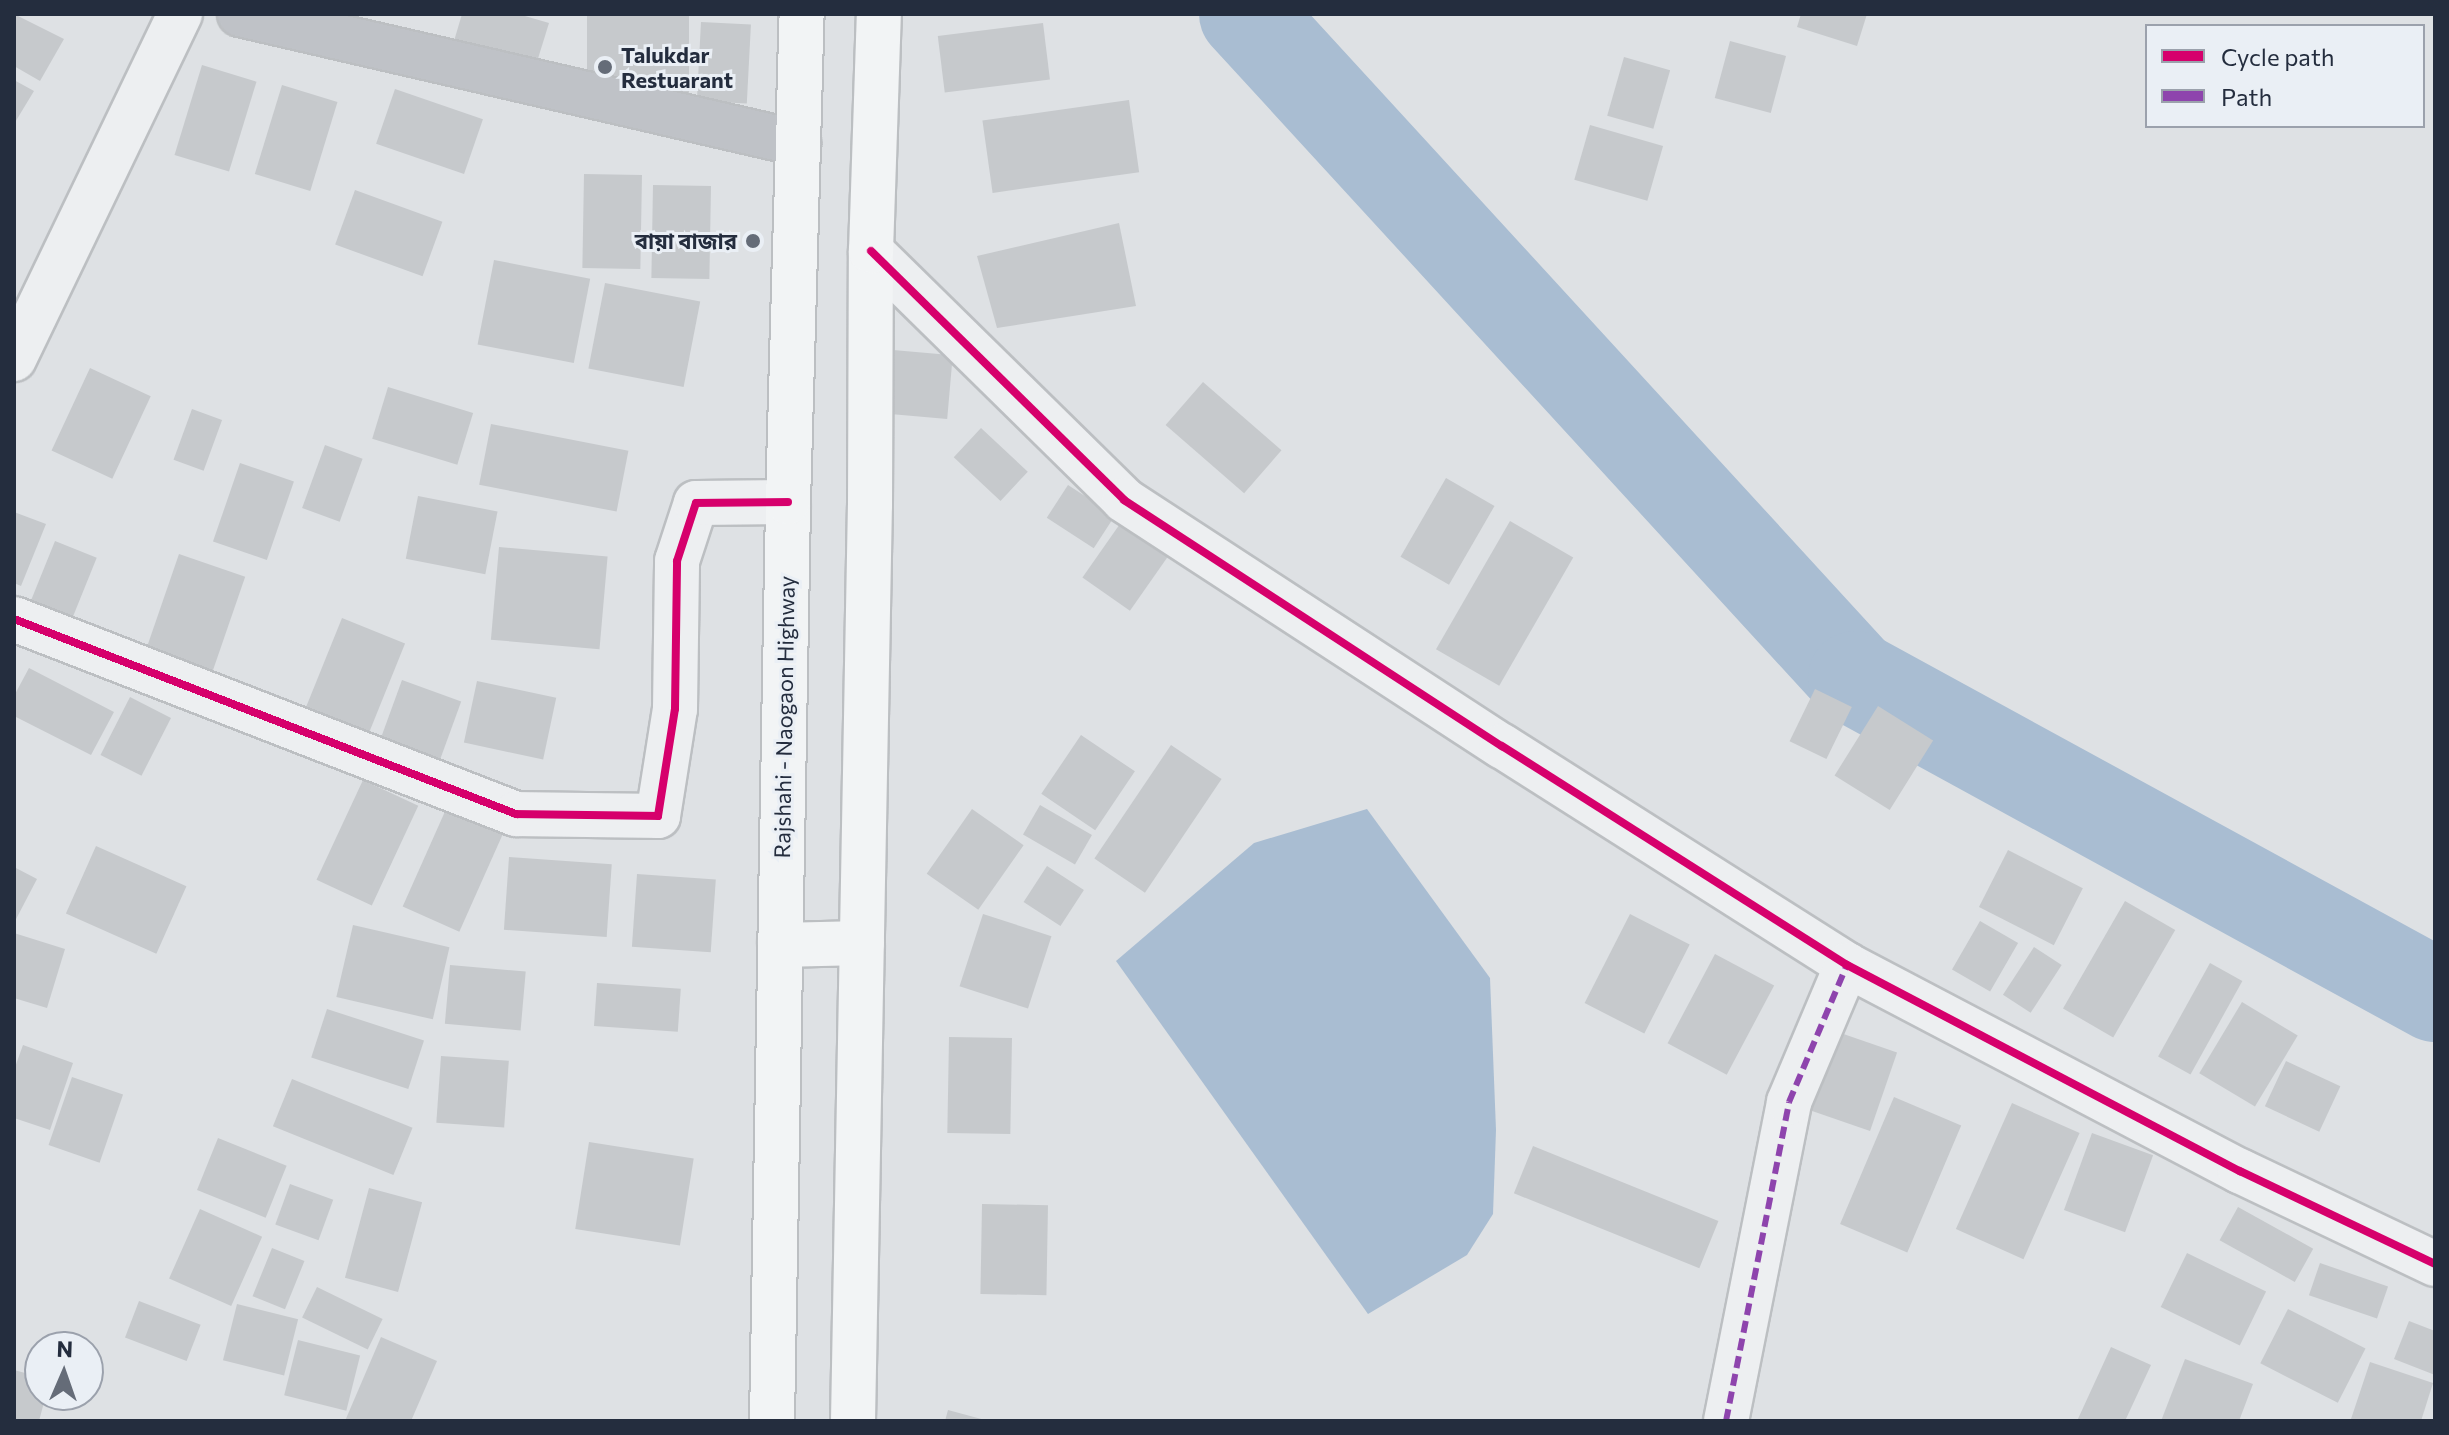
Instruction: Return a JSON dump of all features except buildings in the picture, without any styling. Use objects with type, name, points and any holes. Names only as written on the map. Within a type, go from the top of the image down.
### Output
[{"type":"main road","points":[[240,14],[798,143]]},
{"type":"main road","name":"Rajshahi - Naogaon Highway","points":[[772,1421],[788,502],[802,14]]},
{"type":"main road","points":[[853,1421],[871,251],[879,14]]},
{"type":"main road","points":[[780,945],[862,943]]},
{"type":"street","points":[[14,359],[180,14]]},
{"type":"street","points":[[871,251],[1124,500],[1847,965],[2240,1171],[2435,1264]]},
{"type":"street","points":[[14,619],[516,814],[658,816],[675,709],[677,561],[696,503],[788,502]]},
{"type":"street","points":[[1726,1421],[1789,1102],[1847,965]]},
{"type":"water","points":[[1367,809],[1490,978],[1496,1130],[1493,1214],[1467,1255],[1368,1314],[1116,961],[1254,843]]},
{"type":"waterway","points":[[1246,14],[1855,678],[2435,995]]},
{"type":"marked path","points":[[1726,1421],[1789,1102],[1847,965]]},
{"type":"cycle path","points":[[871,251],[1124,500],[1502,746],[1847,965],[2240,1171],[2435,1264]]},
{"type":"cycle path","points":[[14,619],[516,814],[658,816],[675,709],[677,561],[696,503],[788,502]]},
{"type":"place","name":"Talukdar Restuarant","points":[[605,67]]},
{"type":"place","name":"বায়া বাজার","points":[[753,241]]}]
